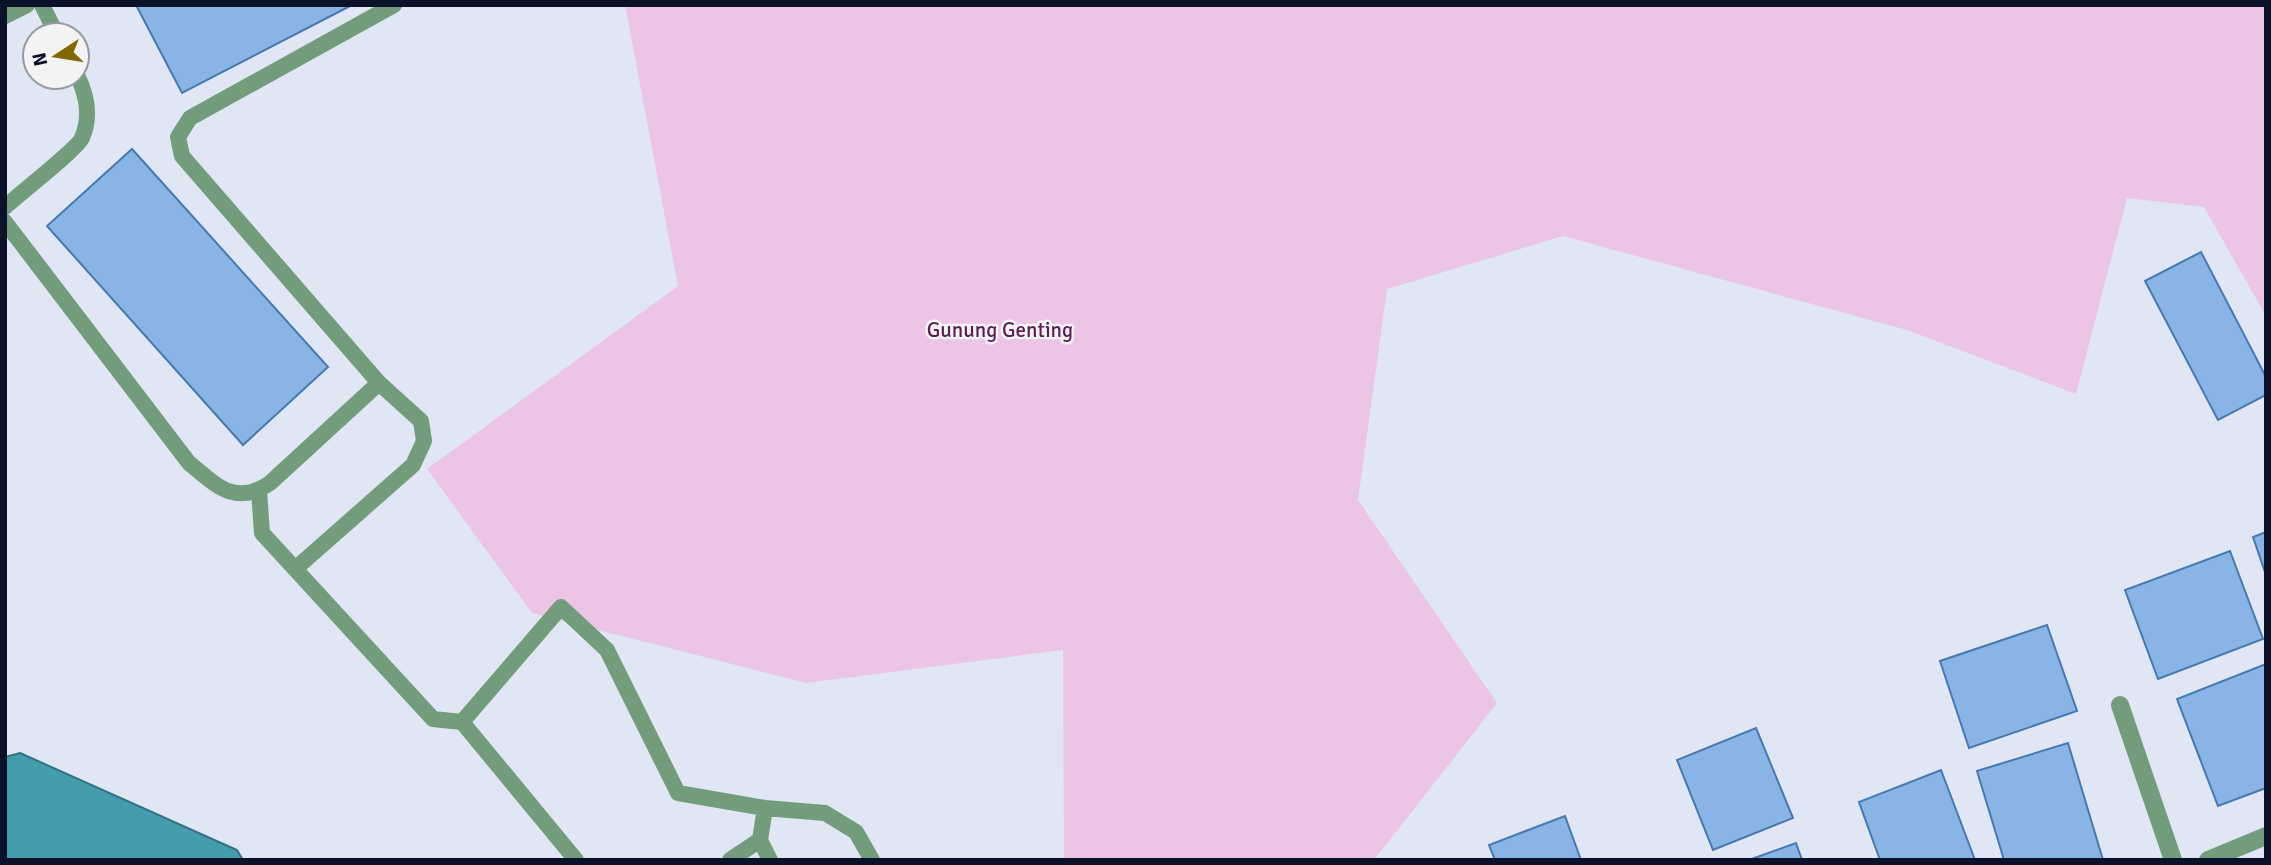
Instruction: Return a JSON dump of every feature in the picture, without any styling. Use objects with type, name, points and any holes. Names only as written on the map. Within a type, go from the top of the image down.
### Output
[{"type":"street","points":[[2120,705],[2173,860]]},
{"type":"street","points":[[2208,860],[2266,836]]},
{"type":"lane","points":[[5,16],[27,5]]},
{"type":"lane","points":[[42,5],[50,21]]},
{"type":"lane","points":[[295,569],[413,465],[424,442],[421,421],[379,383],[182,156],[178,136],[190,118],[394,5]]},
{"type":"lane","points":[[5,207],[82,140],[88,114],[84,91]]},
{"type":"lane","points":[[5,222],[189,463],[231,493],[246,494],[258,491],[270,483],[379,383]]},
{"type":"lane","points":[[258,491],[262,533],[433,719],[462,722],[576,860]]},
{"type":"lane","points":[[462,722],[561,607],[607,650],[678,793],[765,808],[825,813],[856,832],[872,860]]},
{"type":"lane","points":[[765,808],[760,840],[771,860]]},
{"type":"lane","points":[[730,860],[760,840]]},
{"type":"green space","name":"Gunung Genting","points":[[625,5],[2266,5],[2266,316],[2204,207],[2127,198],[2076,394],[1907,330],[1563,236],[1387,289],[1358,500],[1497,703],[1374,860],[1064,860],[1063,650],[806,683],[532,613],[427,469],[678,286]]},
{"type":"water","points":[[20,753],[237,850],[243,860],[5,860],[5,757]]},
{"type":"building","points":[[136,5],[352,5],[182,93]]},
{"type":"building","points":[[132,149],[328,367],[243,445],[47,226]]},
{"type":"building","points":[[2201,252],[2266,377],[2266,395],[2218,420],[2145,281]]},
{"type":"building","points":[[2266,532],[2266,575],[2253,537]]},
{"type":"building","points":[[2230,551],[2263,639],[2158,679],[2125,590]]},
{"type":"building","points":[[2047,625],[2077,711],[1969,748],[1940,661]]},
{"type":"building","points":[[2266,664],[2266,788],[2218,806],[2177,699]]},
{"type":"building","points":[[1756,728],[1793,818],[1713,850],[1677,760]]},
{"type":"building","points":[[2068,743],[2103,860],[2004,860],[1977,771]]},
{"type":"building","points":[[1941,770],[1975,860],[1880,860],[1859,802]]},
{"type":"building","points":[[1565,816],[1581,860],[1495,860],[1489,845]]},
{"type":"building","points":[[1796,843],[1802,860],[1749,860]]}]
